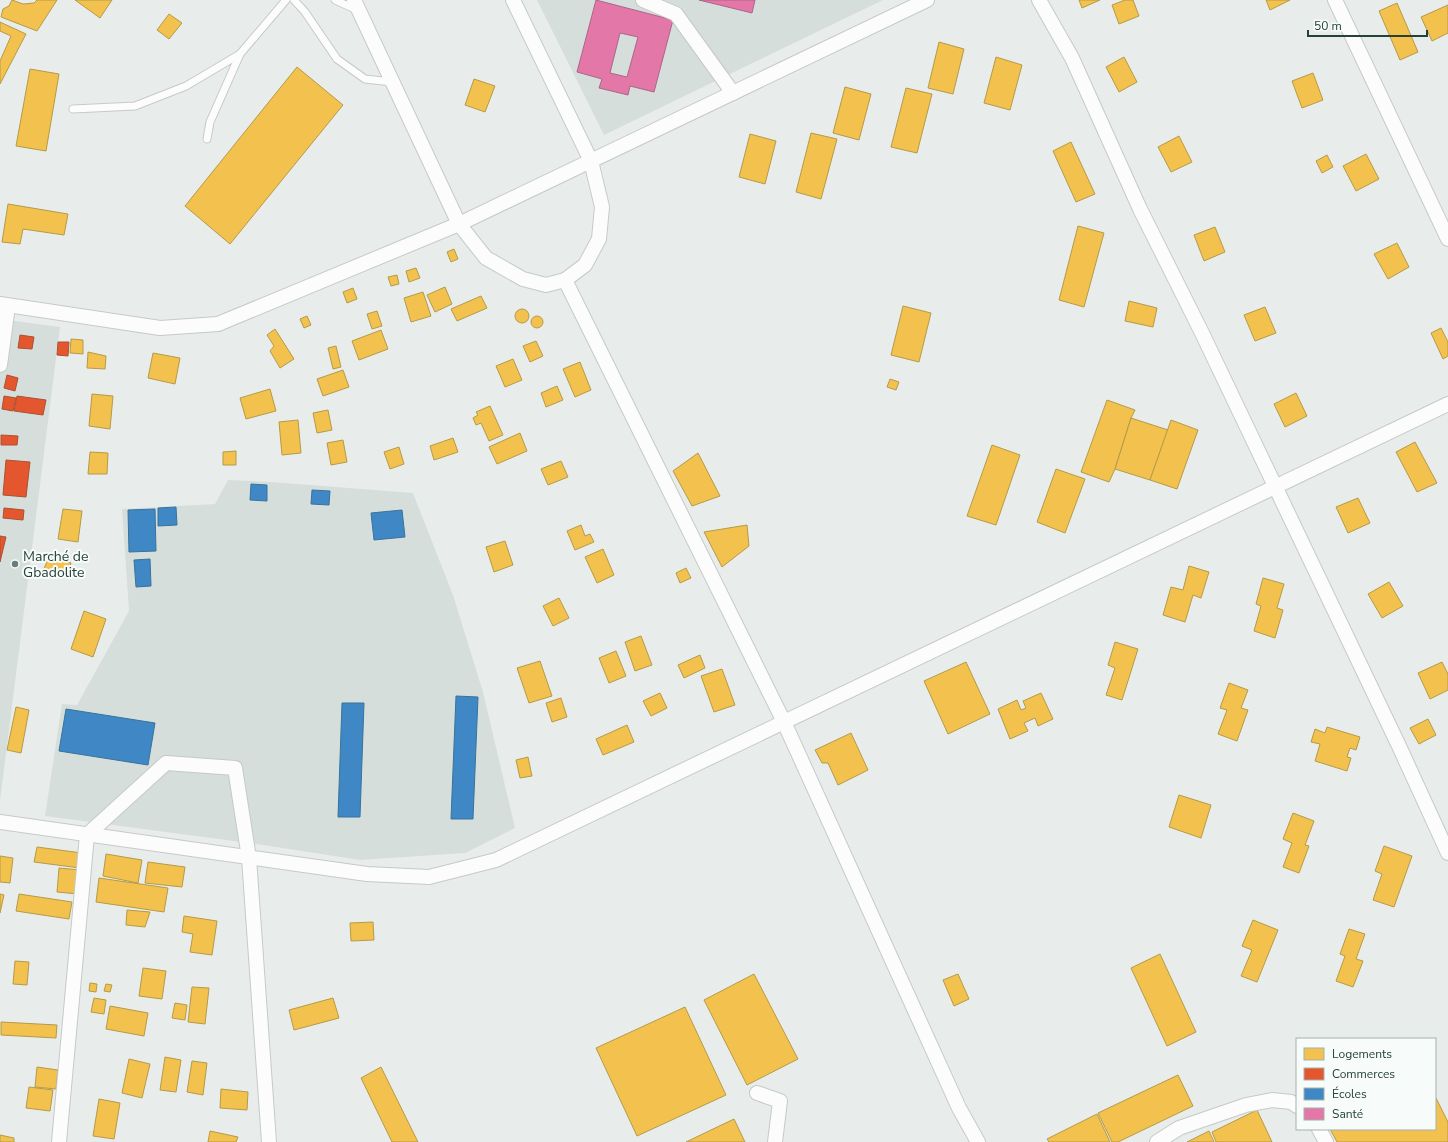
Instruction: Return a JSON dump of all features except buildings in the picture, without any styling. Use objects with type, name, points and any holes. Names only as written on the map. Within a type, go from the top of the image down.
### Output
[{"type":"street","points":[[356,6],[459,224],[486,258],[523,279],[546,285],[565,280],[585,265],[599,239],[602,206],[590,161],[513,0]]},
{"type":"street","points":[[643,0],[676,14],[733,93]]},
{"type":"street","points":[[0,365],[4,305],[160,328],[218,324],[459,224],[927,0]]},
{"type":"street","points":[[1039,0],[1072,58],[1140,209],[1202,333],[1399,746],[1448,853]]},
{"type":"street","points":[[1335,0],[1448,239]]},
{"type":"street","points":[[565,280],[784,722],[956,1100],[978,1142]]},
{"type":"street","points":[[0,822],[367,874],[429,877],[496,860],[1448,404]]},
{"type":"street","points":[[59,1142],[87,834],[166,762],[235,768],[249,858],[269,1142]]},
{"type":"street","points":[[757,1093],[780,1101],[775,1142]]},
{"type":"street","points":[[1157,1142],[1179,1128],[1246,1105],[1272,1100],[1291,1102],[1296,1105]]},
{"type":"street","points":[[1320,1130],[1326,1142]]},
{"type":"lane","points":[[207,139],[210,122],[240,54],[286,0]]},
{"type":"lane","points":[[294,0],[305,12],[337,59],[365,79],[393,82]]},
{"type":"lane","points":[[335,0],[356,6]]},
{"type":"lane","points":[[72,109],[135,106],[186,86],[240,54]]},
{"type":"shaded area","points":[[537,0],[883,0],[604,135]]},
{"type":"shaded area","name":"Marché de Gbadolite","points":[[0,319],[60,327],[0,801]]},
{"type":"shaded area","points":[[228,480],[413,493],[453,595],[483,692],[515,828],[465,853],[360,860],[263,845],[45,816],[62,704],[77,705],[129,611],[122,509],[215,504]]},
{"type":"place","name":"Marché de Gbadolite","points":[[15,564]]}]
